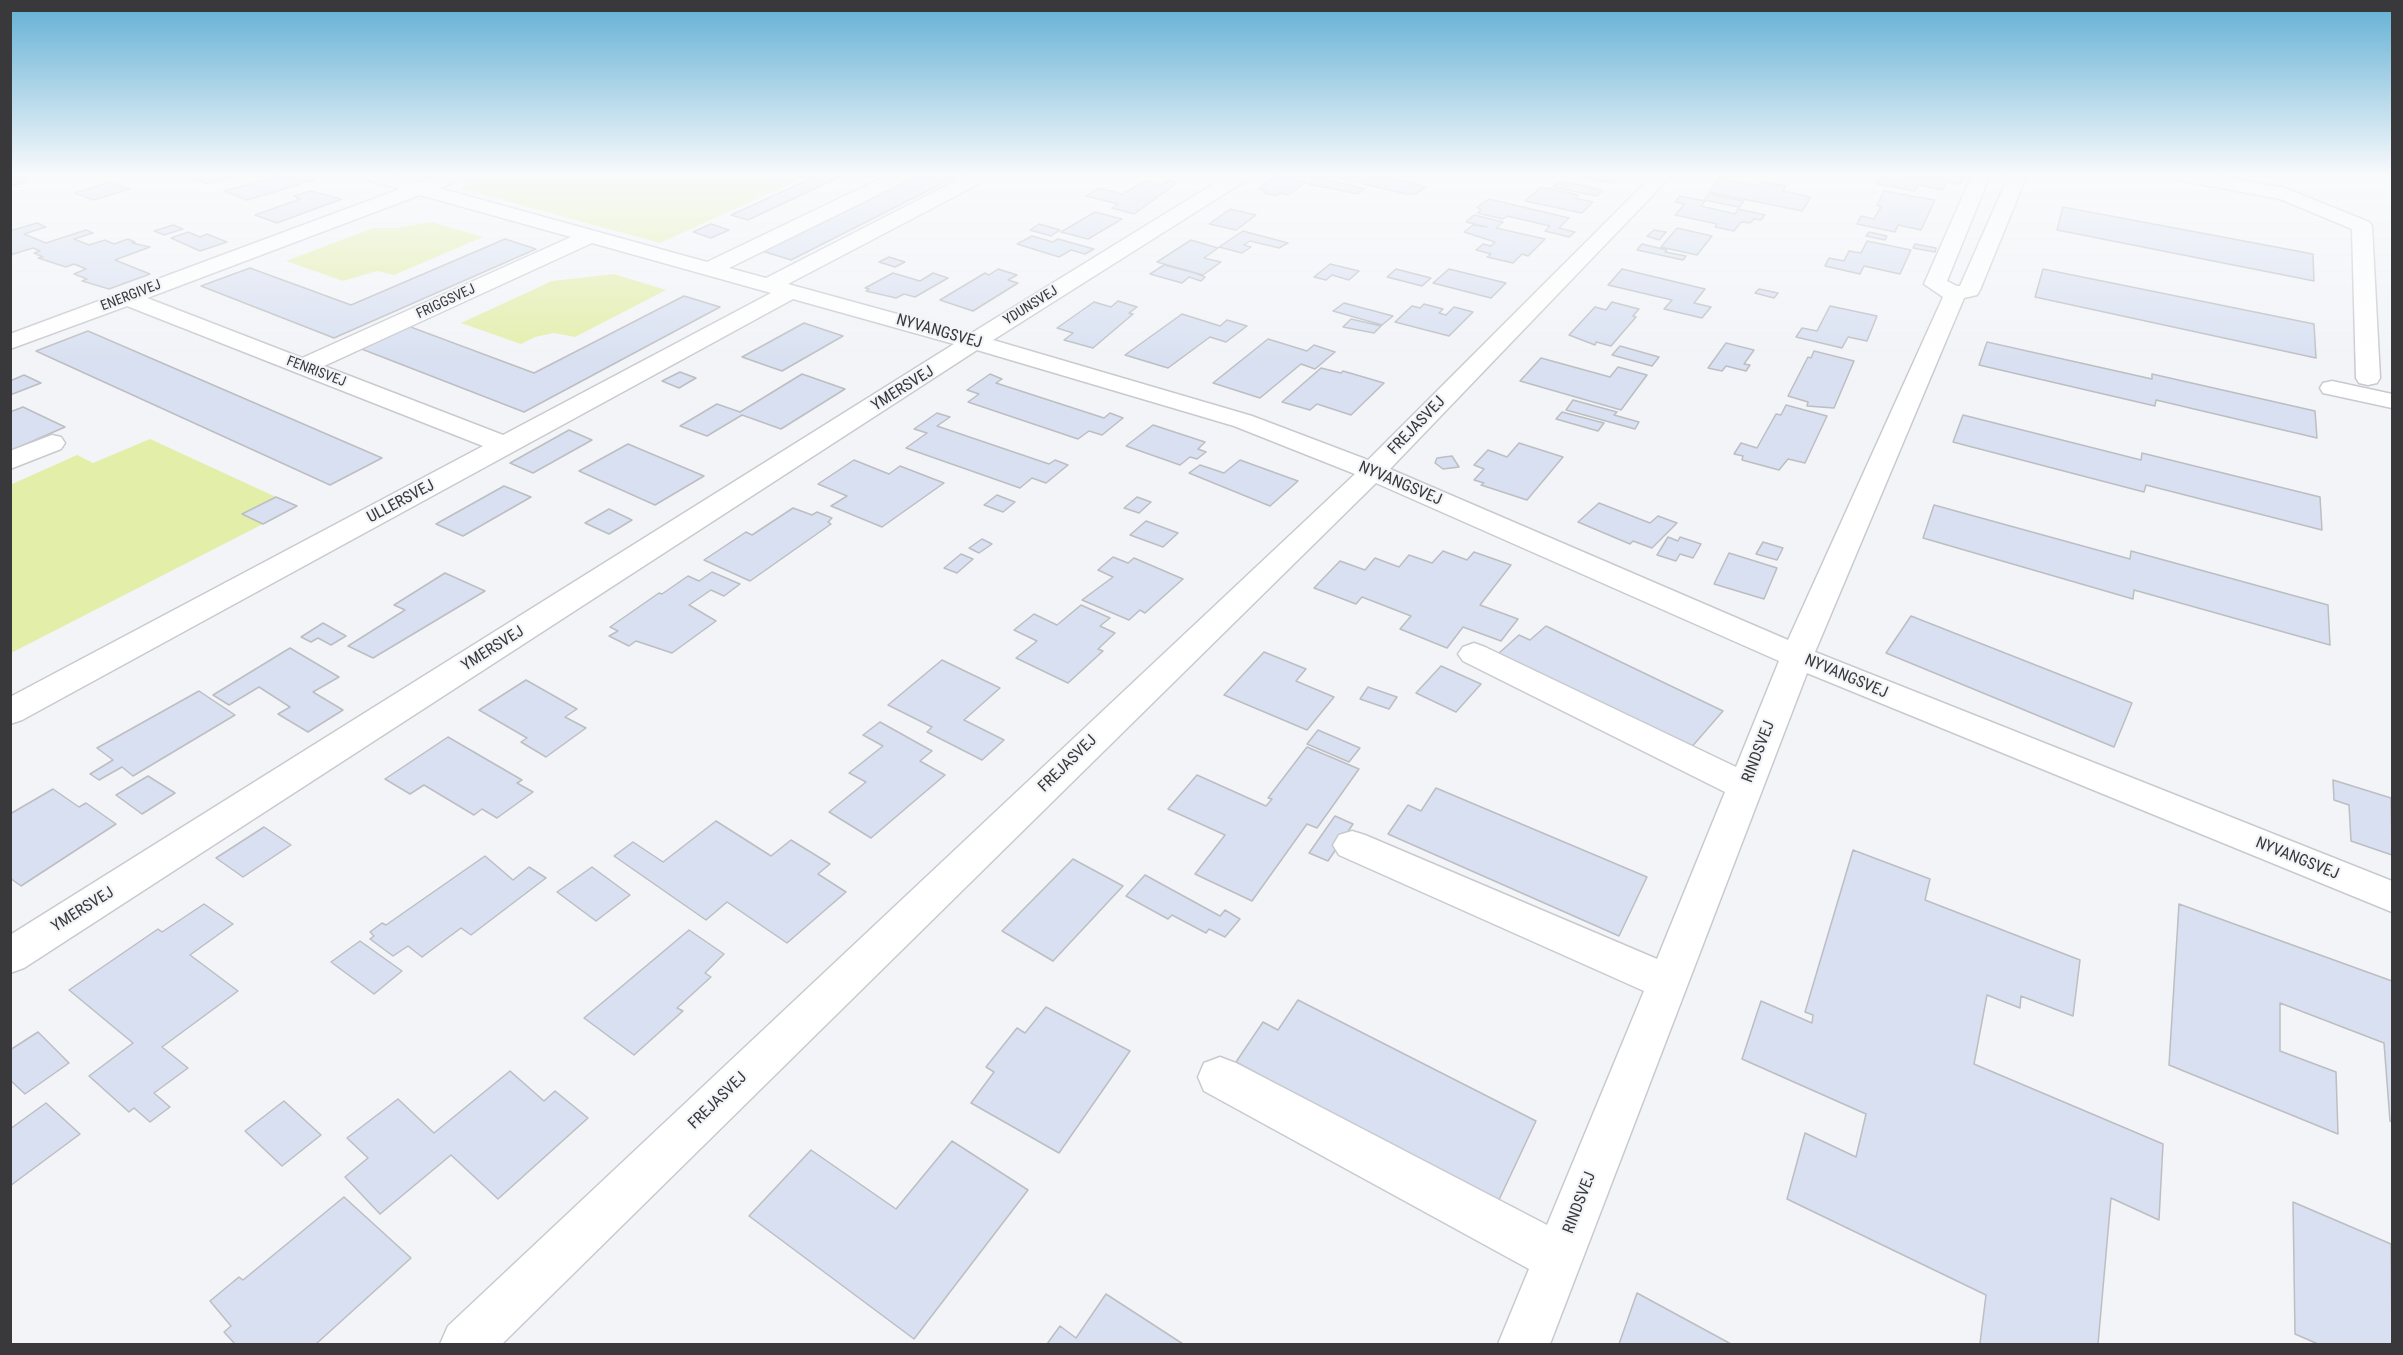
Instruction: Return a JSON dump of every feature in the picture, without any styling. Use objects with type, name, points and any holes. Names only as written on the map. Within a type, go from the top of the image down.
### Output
[{"type":"street","name":"ENERGIVEJ","points":[[10,342],[286,238]]},
{"type":"street","name":"FRIGGSVEJ","points":[[302,367],[584,238]]},
{"type":"street","name":"NYVANGSVEJ","points":[[597,238],[974,342],[1244,421],[1372,471],[1797,657],[2392,897]]},
{"type":"street","points":[[709,268],[771,238]]},
{"type":"street","name":"ULLERSVEJ","points":[[10,712],[505,445],[869,238]]},
{"type":"street","name":"YDUNSVEJ","points":[[974,342],[1140,238]]},
{"type":"street","name":"FREJASVEJ","points":[[466,1344],[1372,471],[1601,238]]},
{"type":"street","points":[[1954,238],[1935,284],[1954,294],[1969,290],[1991,238]]},
{"type":"street","points":[[2362,238],[2368,378]]},
{"type":"street","name":"RINDSVEJ","points":[[1524,1344],[1797,657],[1954,294]]},
{"type":"street","name":"FENRISVEJ","points":[[127,298],[505,445]]},
{"type":"street","name":"YMERSVEJ","points":[[10,956],[974,342]]},
{"type":"street","points":[[2332,388],[2392,401]]},
{"type":"street","points":[[10,461],[52,443]]},
{"type":"street","points":[[1474,654],[1746,787]]},
{"type":"street","points":[[1352,845],[1667,982]]},
{"type":"street","points":[[1220,1077],[1559,1258]]},
{"type":"green space","points":[[346,238],[480,238],[394,275],[377,271],[343,281],[286,261]]},
{"type":"green space","points":[[643,238],[671,238],[660,243]]},
{"type":"green space","points":[[614,274],[666,290],[575,337],[554,333],[535,337],[521,344],[461,323],[552,281]]},
{"type":"green space","points":[[150,439],[276,497],[243,514],[263,524],[11,653],[10,485],[77,455],[93,463]]},
{"type":"building","points":[[10,238],[34,238],[46,243],[61,238],[76,238],[74,239],[89,245],[105,240],[114,244],[128,239],[135,242],[132,243],[150,247],[115,260],[150,274],[109,289],[82,281],[87,279],[74,274],[86,269],[74,264],[66,267],[38,258],[43,257],[34,253],[40,251],[33,248],[10,255]]},
{"type":"building","points":[[172,238],[218,238],[227,242],[200,251]]},
{"type":"building","points":[[788,238],[834,238],[791,260],[762,251]]},
{"type":"building","points":[[1028,238],[1053,242],[1058,239],[1094,249],[1085,254],[1071,250],[1059,257],[1017,244]]},
{"type":"building","points":[[1232,238],[1270,238],[1288,243],[1279,248],[1250,241],[1244,245],[1251,247],[1242,253],[1219,247]]},
{"type":"building","points":[[1483,238],[1545,239],[1528,256],[1522,254],[1513,263],[1487,257],[1491,254],[1476,250],[1483,244],[1491,246],[1495,242]]},
{"type":"building","points":[[1668,238],[1710,238],[1697,255],[1661,247]]},
{"type":"building","points":[[2098,238],[2229,238],[2313,254],[2314,281]]},
{"type":"building","points":[[505,239],[536,249],[334,338],[201,286],[250,268],[351,305]]},
{"type":"building","points":[[1191,240],[1218,248],[1204,258],[1221,262],[1203,275],[1157,262]]},
{"type":"building","points":[[1867,241],[1911,250],[1900,274],[1864,266],[1860,274],[1825,266],[1829,258],[1844,261],[1849,251],[1861,253]]},
{"type":"building","points":[[1642,244],[1686,256],[1683,260],[1637,250]]},
{"type":"building","points":[[1915,244],[1936,248],[1935,252],[1913,248]]},
{"type":"building","points":[[889,257],[905,262],[895,267],[879,262]]},
{"type":"building","points":[[1330,264],[1359,271],[1349,280],[1332,275],[1326,280],[1314,277]]},
{"type":"building","points":[[1164,265],[1205,277],[1201,281],[1189,277],[1182,283],[1150,274]]},
{"type":"building","points":[[998,269],[1017,275],[1008,280],[1018,283],[973,311],[940,300],[985,273],[989,275]]},
{"type":"building","points":[[1396,269],[1431,278],[1422,286],[1387,277]]},
{"type":"building","points":[[1449,269],[1506,283],[1491,298],[1433,283]]},
{"type":"building","points":[[1622,269],[1705,289],[1694,303],[1711,307],[1702,318],[1664,309],[1672,300],[1608,285]]},
{"type":"building","points":[[2043,269],[2314,324],[2316,358],[2035,297]]},
{"type":"building","points":[[893,273],[920,281],[933,273],[948,278],[915,297],[904,294],[896,298],[866,291],[869,289],[865,288]]},
{"type":"building","points":[[1759,289],[1778,293],[1774,298],[1755,293]]},
{"type":"building","points":[[684,296],[720,307],[524,412],[359,348],[408,326],[534,373]]},
{"type":"building","points":[[1118,301],[1137,307],[1129,313],[1133,314],[1093,348],[1064,340],[1073,333],[1057,328],[1094,302],[1111,307]]},
{"type":"building","points":[[1612,302],[1639,309],[1633,316],[1636,317],[1611,346],[1596,342],[1595,345],[1569,335],[1595,307],[1606,310]]},
{"type":"building","points":[[1344,303],[1393,316],[1382,325],[1333,311]]},
{"type":"building","points":[[1424,304],[1443,309],[1439,313],[1446,315],[1454,307],[1473,312],[1449,336],[1395,322],[1412,306],[1420,308]]},
{"type":"building","points":[[1830,306],[1877,316],[1867,341],[1848,337],[1842,348],[1796,337],[1802,328],[1817,331]]},
{"type":"building","points":[[1182,314],[1220,326],[1227,320],[1247,326],[1226,342],[1210,337],[1168,368],[1125,355]]},
{"type":"building","points":[[1351,319],[1381,326],[1374,333],[1343,327]]},
{"type":"building","points":[[804,323],[843,336],[782,371],[742,357]]},
{"type":"building","points":[[88,331],[382,458],[330,485],[36,351]]},
{"type":"building","points":[[1268,339],[1307,351],[1314,345],[1335,352],[1315,369],[1301,364],[1260,398],[1213,383]]},
{"type":"building","points":[[1987,342],[2152,379],[2152,374],[2315,411],[2317,438],[2156,400],[2155,406],[1979,365]]},
{"type":"building","points":[[1726,343],[1754,350],[1744,364],[1750,365],[1746,371],[1726,366],[1722,371],[1708,368]]},
{"type":"building","points":[[1620,346],[1659,357],[1652,366],[1612,355]]},
{"type":"building","points":[[1814,351],[1854,361],[1834,408],[1807,406],[1808,402],[1788,396],[1808,357],[1811,358]]},
{"type":"building","points":[[1541,358],[1610,377],[1618,367],[1647,375],[1621,410],[1520,381]]},
{"type":"building","points":[[1321,368],[1341,373],[1343,371],[1384,383],[1351,415],[1317,404],[1310,410],[1282,402]]},
{"type":"building","points":[[680,372],[696,378],[679,388],[662,381]]},
{"type":"building","points":[[802,374],[845,389],[781,429],[742,415],[707,436],[680,426],[717,404],[740,412]]},
{"type":"building","points":[[990,374],[1002,379],[996,383],[1104,418],[1110,413],[1123,418],[1102,435],[1089,431],[1078,439],[968,402],[979,394],[967,390]]},
{"type":"building","points":[[24,375],[41,383],[10,395],[10,381]]},
{"type":"building","points":[[1573,400],[1617,412],[1614,415],[1639,422],[1635,429],[1566,410]]},
{"type":"building","points":[[1786,405],[1827,416],[1805,463],[1788,459],[1779,470],[1742,460],[1743,456],[1734,454],[1741,443],[1757,448],[1776,414],[1781,415]]},
{"type":"building","points":[[23,407],[65,427],[10,451],[10,412]]},
{"type":"building","points":[[1562,412],[1604,423],[1598,431],[1556,419]]},
{"type":"building","points":[[937,413],[950,417],[937,426],[1049,464],[1055,460],[1068,465],[1046,483],[1032,478],[1020,488],[906,448],[927,433],[914,429]]},
{"type":"building","points":[[1963,415],[2141,460],[2142,453],[2320,497],[2322,530],[2146,485],[2144,492],[1953,442]]},
{"type":"building","points":[[1153,425],[1205,442],[1198,449],[1206,452],[1197,459],[1190,457],[1180,465],[1126,446]]},
{"type":"building","points":[[569,430],[592,440],[533,473],[510,463]]},
{"type":"building","points":[[1519,443],[1563,457],[1527,500],[1481,485],[1484,483],[1474,480],[1484,469],[1474,465],[1488,450],[1507,457]]},
{"type":"building","points":[[628,444],[704,476],[655,505],[579,471]]},
{"type":"building","points":[[1452,456],[1459,467],[1443,469],[1435,463],[1437,458]]},
{"type":"building","points":[[854,460],[889,474],[900,466],[944,483],[882,527],[831,506],[847,496],[818,484]]},
{"type":"building","points":[[1240,460],[1298,481],[1270,506],[1189,473],[1200,465],[1224,473]]},
{"type":"building","points":[[504,486],[531,497],[463,536],[436,524]]},
{"type":"building","points":[[997,495],[1015,502],[1003,512],[984,505]]},
{"type":"building","points":[[276,497],[297,506],[263,524],[242,514]]},
{"type":"building","points":[[1137,497],[1151,502],[1139,513],[1124,508]]},
{"type":"building","points":[[1599,503],[1650,523],[1658,516],[1677,523],[1652,548],[1633,541],[1630,544],[1578,522]]},
{"type":"building","points":[[1934,505],[2130,559],[2131,551],[2328,605],[2330,645],[2134,590],[2133,599],[1923,538]]},
{"type":"building","points":[[793,508],[812,515],[817,512],[832,518],[828,522],[831,524],[750,581],[704,560],[746,532],[752,535]]},
{"type":"building","points":[[609,509],[632,520],[609,534],[585,523]]},
{"type":"building","points":[[1146,521],[1178,533],[1163,547],[1130,535]]},
{"type":"building","points":[[1668,537],[1678,541],[1680,537],[1701,544],[1693,558],[1680,554],[1676,561],[1657,555]]},
{"type":"building","points":[[982,539],[992,544],[979,553],[969,548]]},
{"type":"building","points":[[1763,542],[1783,548],[1777,560],[1756,554]]},
{"type":"building","points":[[1443,551],[1467,560],[1474,552],[1511,565],[1480,605],[1518,619],[1501,641],[1463,627],[1447,648],[1400,629],[1411,616],[1362,597],[1356,604],[1314,588],[1340,561],[1365,570],[1375,558],[1399,567],[1409,555],[1432,563]]},
{"type":"building","points":[[1729,553],[1777,568],[1764,599],[1714,584]]},
{"type":"building","points":[[961,554],[973,559],[957,573],[944,568]]},
{"type":"building","points":[[1113,557],[1128,563],[1134,558],[1183,579],[1145,613],[1140,610],[1129,620],[1082,600],[1113,577],[1098,570]]},
{"type":"building","points":[[712,572],[740,584],[724,596],[711,590],[689,605],[716,621],[672,653],[636,641],[629,646],[609,636],[618,631],[610,627],[659,593],[662,594],[688,576],[699,581]]},
{"type":"building","points":[[445,573],[485,591],[373,658],[348,646],[405,610],[394,605]]},
{"type":"building","points":[[1081,605],[1110,618],[1100,626],[1115,633],[1098,649],[1103,651],[1068,683],[1016,658],[1037,641],[1014,630],[1034,614],[1057,625]]},
{"type":"building","points":[[1911,616],[2132,703],[2114,747],[1886,653]]},
{"type":"building","points":[[323,623],[346,636],[331,645],[318,638],[311,642],[301,637]]},
{"type":"building","points":[[1546,626],[1723,711],[1689,750],[1498,654],[1519,635],[1530,640]]},
{"type":"building","points":[[290,648],[339,677],[313,692],[343,710],[308,732],[278,714],[290,707],[259,687],[229,705],[213,695]]},
{"type":"building","points":[[1264,652],[1306,669],[1296,681],[1334,697],[1307,730],[1224,695]]},
{"type":"building","points":[[942,660],[1000,688],[964,720],[1004,740],[982,760],[927,732],[932,727],[888,705]]},
{"type":"building","points":[[1441,666],[1481,684],[1456,712],[1416,693]]},
{"type":"building","points":[[526,680],[577,709],[565,717],[586,728],[546,757],[521,742],[527,738],[479,710]]},
{"type":"building","points":[[1368,687],[1397,697],[1389,709],[1360,699]]},
{"type":"building","points":[[199,691],[235,715],[133,776],[122,767],[99,780],[90,774],[113,760],[97,748]]},
{"type":"building","points":[[880,722],[932,751],[920,761],[945,775],[871,838],[829,812],[866,782],[849,773],[883,746],[863,735]]},
{"type":"building","points":[[1318,730],[1360,748],[1349,762],[1307,744]]},
{"type":"building","points":[[448,737],[522,780],[517,783],[533,792],[497,818],[482,809],[474,815],[424,785],[410,794],[385,779]]},
{"type":"building","points":[[1307,747],[1359,769],[1317,828],[1307,824],[1252,901],[1195,874],[1225,835],[1168,809],[1197,775],[1266,806],[1272,799],[1268,798]]},
{"type":"building","points":[[148,776],[175,793],[142,814],[116,795]]},
{"type":"building","points":[[2333,780],[2391,798],[2392,855],[2351,841],[2349,805],[2334,800]]},
{"type":"building","points":[[1436,788],[1647,877],[1619,936],[1388,834],[1408,805],[1421,811]]},
{"type":"building","points":[[53,789],[79,807],[86,803],[116,824],[21,886],[10,878],[10,814]]},
{"type":"building","points":[[1335,816],[1353,824],[1328,861],[1309,853]]},
{"type":"building","points":[[716,821],[771,856],[791,840],[830,864],[818,874],[846,892],[787,943],[727,902],[706,920],[614,856],[633,842],[663,862]]},
{"type":"building","points":[[264,827],[291,845],[243,877],[216,858]]},
{"type":"building","points":[[1853,850],[1930,879],[1925,900],[2080,960],[2073,1016],[2021,996],[2020,1008],[1987,995],[1974,1064],[2163,1144],[2159,1220],[2111,1198],[2098,1344],[1982,1344],[1980,1343],[1986,1295],[1787,1199],[1805,1133],[1856,1157],[1866,1114],[1742,1059],[1761,1001],[1812,1023],[1813,1015],[1805,1012]]},
{"type":"building","points":[[485,856],[513,880],[529,867],[546,878],[471,935],[461,928],[422,957],[408,946],[393,956],[370,939],[374,936],[370,932],[382,923],[386,925]]},
{"type":"building","points":[[1073,859],[1123,886],[1053,961],[1002,931]]},
{"type":"building","points":[[592,867],[630,895],[596,921],[557,892]]},
{"type":"building","points":[[1145,875],[1220,916],[1225,910],[1240,919],[1225,937],[1209,929],[1206,933],[1172,915],[1168,919],[1126,896]]},
{"type":"building","points":[[204,904],[233,924],[190,955],[238,991],[162,1047],[188,1068],[154,1093],[170,1107],[150,1122],[134,1108],[129,1112],[89,1076],[133,1043],[69,990],[158,929],[162,932]]},
{"type":"building","points":[[2179,904],[2392,981],[2392,1122],[2390,1121],[2384,1043],[2280,1003],[2280,1051],[2336,1072],[2338,1134],[2169,1065]]},
{"type":"building","points":[[689,930],[724,954],[705,973],[711,977],[677,1008],[683,1011],[634,1055],[584,1018]]},
{"type":"building","points":[[360,941],[402,971],[374,994],[331,962]]},
{"type":"building","points":[[1298,1000],[1536,1121],[1497,1204],[1236,1062],[1263,1022],[1278,1030]]},
{"type":"building","points":[[1046,1007],[1130,1051],[1059,1153],[971,1103],[994,1072],[986,1067],[1017,1028],[1025,1033]]},
{"type":"building","points":[[38,1032],[69,1063],[25,1094],[10,1080],[10,1050]]},
{"type":"building","points":[[510,1071],[544,1101],[555,1091],[588,1118],[498,1199],[451,1155],[380,1214],[345,1177],[368,1158],[347,1138],[398,1099],[434,1133]]},
{"type":"building","points":[[284,1101],[321,1135],[282,1166],[245,1131]]},
{"type":"building","points":[[46,1103],[80,1134],[10,1186],[10,1129]]},
{"type":"building","points":[[952,1141],[1028,1190],[914,1339],[749,1216],[811,1150],[896,1209]]},
{"type":"building","points":[[344,1197],[411,1258],[316,1344],[235,1344],[224,1332],[231,1326],[210,1301],[239,1277],[243,1280]]},
{"type":"building","points":[[2293,1202],[2391,1244],[2392,1344],[2318,1344],[2295,1334]]},
{"type":"building","points":[[1637,1293],[1731,1344],[1619,1344]]},
{"type":"building","points":[[1106,1294],[1183,1344],[1047,1344],[1060,1326],[1076,1338]]}]
